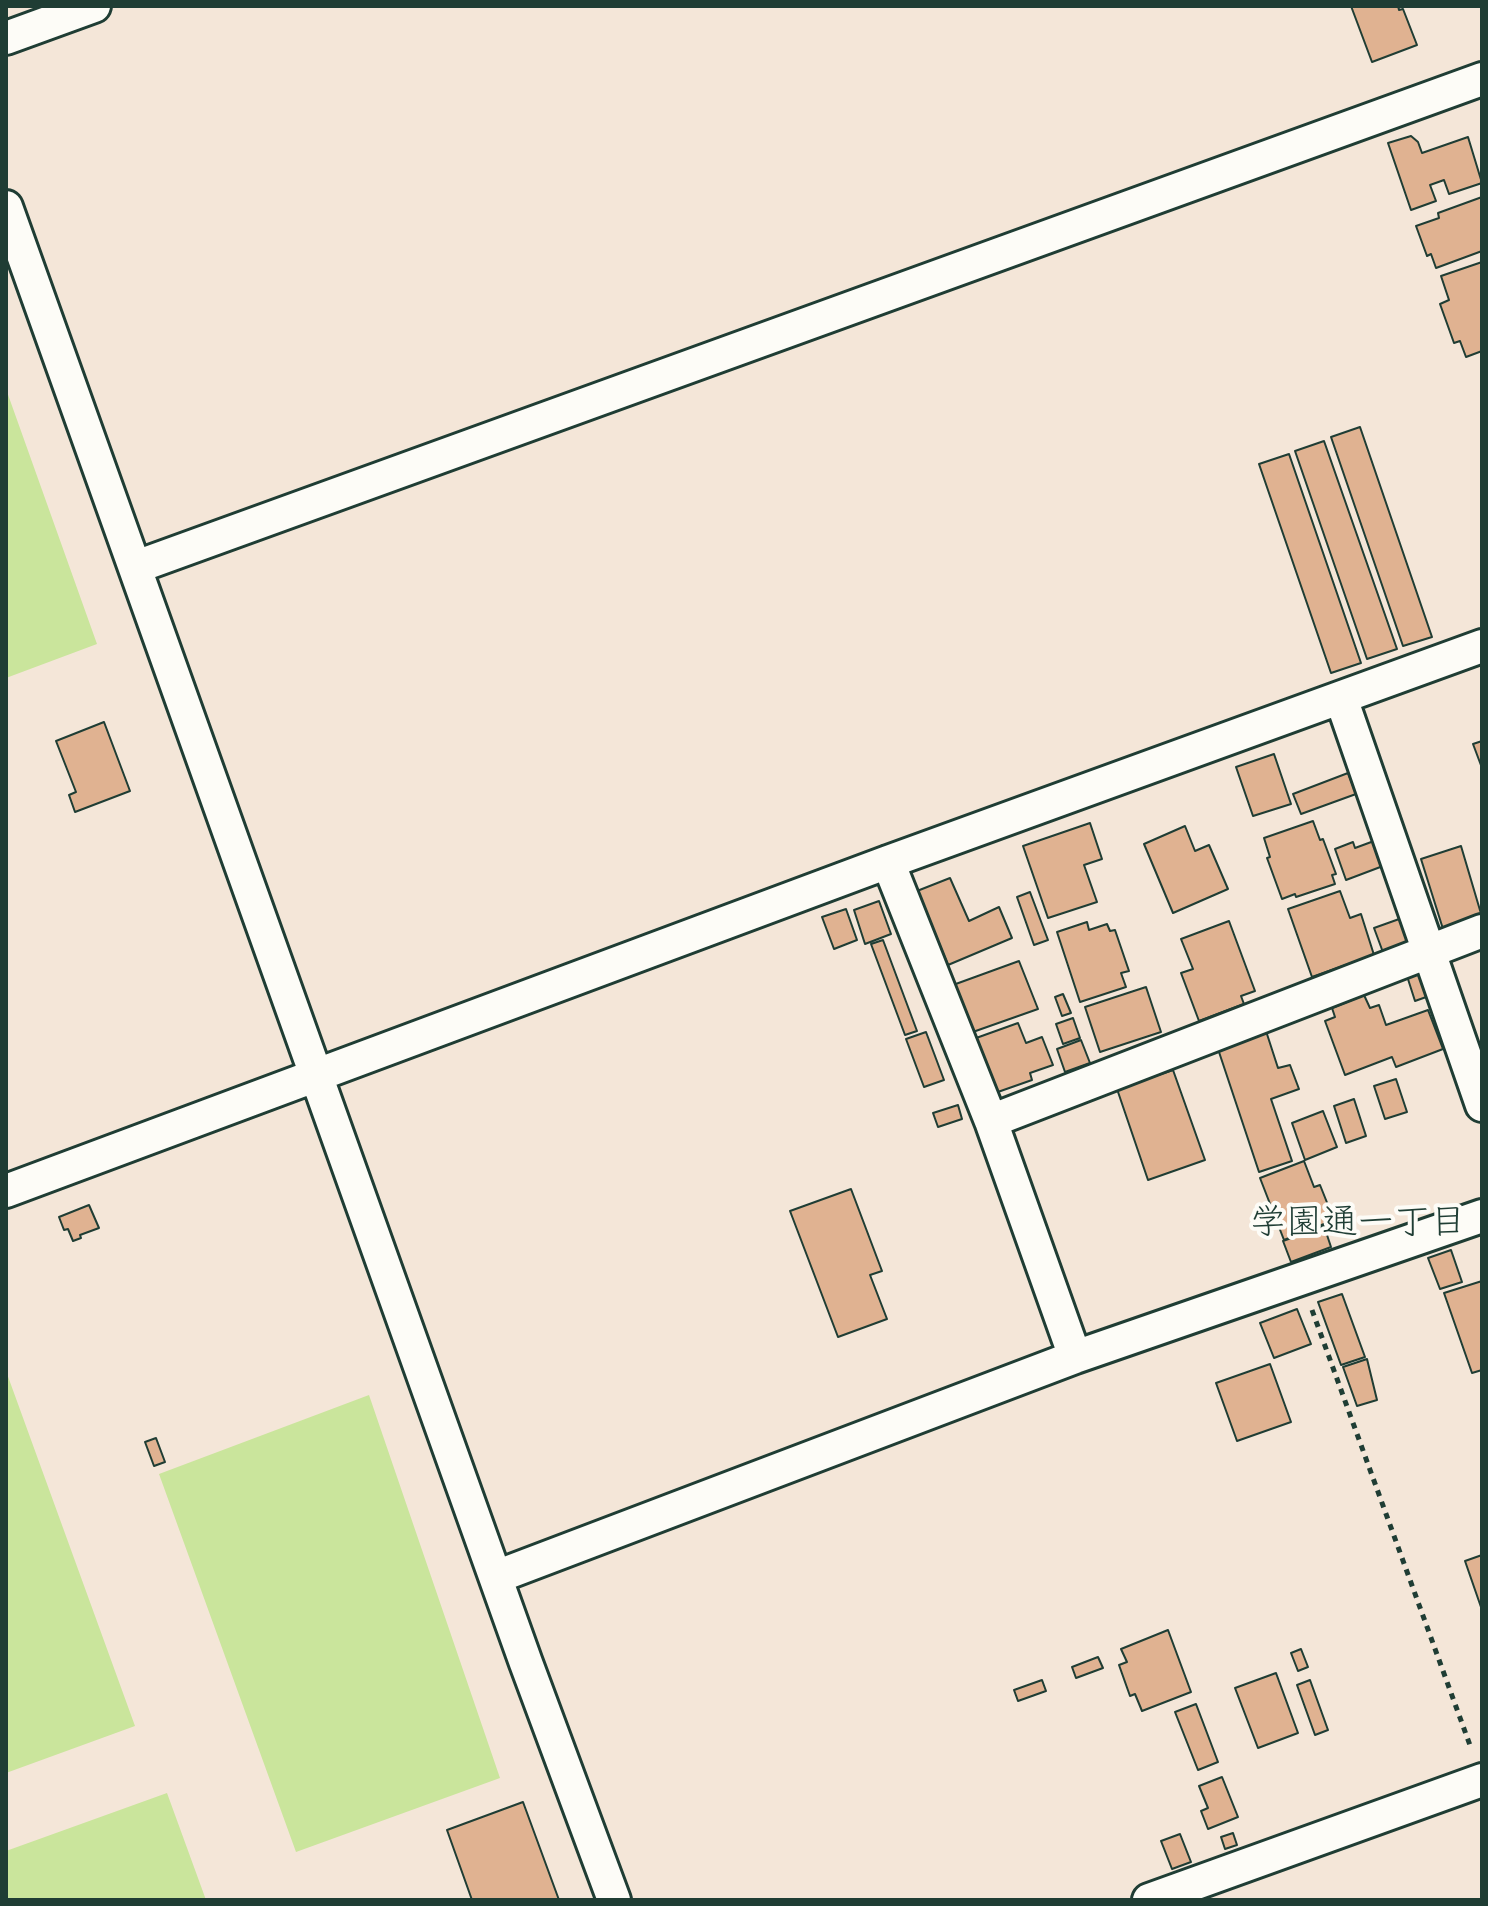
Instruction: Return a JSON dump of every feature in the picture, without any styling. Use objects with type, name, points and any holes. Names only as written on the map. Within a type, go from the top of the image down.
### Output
[{"type":"street","points":[[6,38],[94,6]]},
{"type":"street","points":[[136,567],[1482,79]]},
{"type":"street","points":[[6,207],[614,1900]]},
{"type":"street","points":[[6,1191],[888,862],[1482,646]]},
{"type":"street","points":[[1341,698],[1482,1105]]},
{"type":"street","points":[[888,862],[991,1121],[1075,1357]]},
{"type":"street","points":[[991,1121],[1482,931]]},
{"type":"street","points":[[496,1577],[1075,1357],[1482,1216]]},
{"type":"street","points":[[1149,1900],[1479,1771]]},
{"type":"path","points":[[1301,1279],[1479,1771]]},
{"type":"green space","points":[[6,389],[97,644],[6,678]]},
{"type":"green space","points":[[6,1371],[135,1726],[6,1773]]},
{"type":"green space","points":[[369,1395],[500,1778],[296,1852],[159,1474]]},
{"type":"green space","points":[[167,1793],[206,1900],[6,1900],[6,1851]]},
{"type":"building","points":[[1351,6],[1398,6],[1399,10],[1403,9],[1417,45],[1372,62]]},
{"type":"building","points":[[1411,136],[1418,142],[1422,153],[1468,137],[1482,183],[1449,194],[1444,180],[1430,185],[1436,201],[1411,210],[1388,143]]},
{"type":"building","points":[[1482,197],[1482,251],[1436,268],[1431,254],[1427,256],[1416,226],[1439,218],[1438,213]]},
{"type":"building","points":[[1482,262],[1482,351],[1466,357],[1460,341],[1454,343],[1440,304],[1449,300],[1441,276]]},
{"type":"building","points":[[1360,427],[1432,637],[1403,646],[1331,437]]},
{"type":"building","points":[[1324,441],[1397,649],[1367,659],[1295,451]]},
{"type":"building","points":[[1289,454],[1361,663],[1331,673],[1259,464]]},
{"type":"building","points":[[104,722],[130,791],[75,812],[69,795],[76,792],[56,741]]},
{"type":"building","points":[[1482,741],[1482,768],[1473,744]]},
{"type":"building","points":[[1274,754],[1291,804],[1253,816],[1236,767]]},
{"type":"building","points":[[1348,773],[1356,794],[1301,814],[1293,794]]},
{"type":"building","points":[[1313,821],[1336,874],[1332,875],[1335,884],[1282,899],[1267,858],[1270,857],[1264,838]]},
{"type":"building","points":[[1090,823],[1102,859],[1084,865],[1097,902],[1048,918],[1023,846]]},
{"type":"building","points":[[1185,826],[1195,851],[1209,845],[1228,889],[1173,913],[1144,844]]},
{"type":"building","points":[[1374,841],[1383,866],[1346,880],[1335,849],[1353,842],[1355,848]]},
{"type":"building","points":[[1461,846],[1482,917],[1443,929],[1421,859]]},
{"type":"building","points":[[950,878],[969,921],[999,907],[1012,938],[948,965],[917,891]]},
{"type":"building","points":[[1340,891],[1350,918],[1361,914],[1374,955],[1312,977],[1288,909]]},
{"type":"building","points":[[1030,892],[1048,940],[1034,945],[1017,897]]},
{"type":"building","points":[[879,901],[891,934],[865,944],[854,910]]},
{"type":"building","points":[[846,909],[857,940],[834,949],[822,917]]},
{"type":"building","points":[[1402,918],[1412,945],[1384,955],[1374,928]]},
{"type":"building","points":[[1229,921],[1255,991],[1241,996],[1244,1004],[1199,1021],[1181,973],[1193,969],[1181,939]]},
{"type":"building","points":[[1087,922],[1089,930],[1107,924],[1110,931],[1115,930],[1129,971],[1121,973],[1126,987],[1080,1002],[1057,932]]},
{"type":"building","points":[[883,940],[917,1031],[905,1035],[871,944]]},
{"type":"building","points":[[1019,961],[1038,1009],[970,1033],[953,985]]},
{"type":"building","points":[[1421,972],[1429,996],[1415,1001],[1407,976]]},
{"type":"building","points":[[1146,987],[1161,1032],[1100,1052],[1085,1007]]},
{"type":"building","points":[[1063,994],[1071,1013],[1062,1016],[1055,997]]},
{"type":"building","points":[[1364,995],[1370,1008],[1379,1005],[1386,1025],[1428,1010],[1443,1049],[1396,1067],[1392,1057],[1345,1075],[1325,1021],[1335,1017],[1332,1008]]},
{"type":"building","points":[[1073,1018],[1080,1038],[1063,1044],[1056,1024]]},
{"type":"building","points":[[1018,1023],[1026,1043],[1042,1037],[1053,1065],[1030,1073],[1032,1080],[995,1093],[965,1042]]},
{"type":"building","points":[[1266,1031],[1278,1068],[1290,1065],[1299,1089],[1271,1099],[1292,1161],[1259,1172],[1218,1049]]},
{"type":"building","points":[[926,1032],[944,1080],[924,1087],[906,1039]]},
{"type":"building","points":[[1081,1040],[1090,1063],[1065,1072],[1057,1049]]},
{"type":"building","points":[[1173,1070],[1205,1160],[1148,1180],[1117,1089]]},
{"type":"building","points":[[1396,1079],[1407,1112],[1385,1119],[1374,1086]]},
{"type":"building","points":[[1354,1099],[1366,1136],[1346,1143],[1334,1106]]},
{"type":"building","points":[[958,1105],[962,1119],[938,1127],[933,1113]]},
{"type":"building","points":[[1323,1111],[1337,1147],[1305,1160],[1292,1123]]},
{"type":"building","points":[[1304,1161],[1314,1187],[1320,1185],[1334,1220],[1284,1240],[1260,1178]]},
{"type":"building","points":[[851,1189],[882,1271],[870,1275],[887,1319],[838,1337],[790,1211]]},
{"type":"building","points":[[89,1205],[99,1228],[73,1241],[59,1217]]},
{"type":"building","points":[[1324,1226],[1331,1247],[1291,1262],[1283,1241]]},
{"type":"building","points":[[1451,1250],[1462,1282],[1440,1289],[1428,1258]]},
{"type":"building","points":[[1482,1281],[1482,1370],[1472,1373],[1444,1293]]},
{"type":"building","points":[[1342,1294],[1365,1357],[1341,1365],[1318,1302]]},
{"type":"building","points":[[1297,1309],[1311,1344],[1274,1358],[1260,1323]]},
{"type":"building","points":[[1367,1359],[1377,1400],[1357,1406],[1343,1367]]},
{"type":"building","points":[[1270,1364],[1291,1422],[1237,1441],[1216,1383]]},
{"type":"building","points":[[156,1438],[165,1462],[154,1466],[145,1442]]},
{"type":"building","points":[[1482,1555],[1482,1610],[1465,1561]]},
{"type":"building","points":[[1168,1630],[1191,1692],[1142,1711],[1135,1694],[1130,1696],[1119,1665],[1127,1662],[1121,1649]]},
{"type":"building","points":[[1301,1649],[1308,1667],[1298,1671],[1291,1653]]},
{"type":"building","points":[[1098,1657],[1103,1668],[1076,1678],[1072,1667]]},
{"type":"building","points":[[1276,1673],[1298,1733],[1258,1748],[1235,1688]]},
{"type":"building","points":[[1042,1680],[1046,1691],[1018,1701],[1014,1690]]},
{"type":"building","points":[[1310,1680],[1328,1730],[1315,1735],[1297,1685]]},
{"type":"building","points":[[1196,1704],[1218,1762],[1198,1770],[1175,1712]]},
{"type":"building","points":[[1222,1777],[1238,1817],[1208,1829],[1201,1811],[1208,1808],[1199,1786]]},
{"type":"building","points":[[523,1802],[559,1900],[472,1900],[447,1830]]},
{"type":"building","points":[[1233,1833],[1237,1845],[1225,1849],[1221,1837]]},
{"type":"building","points":[[1180,1834],[1191,1862],[1172,1869],[1161,1841]]},
{"type":"district","name":"学園通一丁目","points":[[1358,1224]]}]
